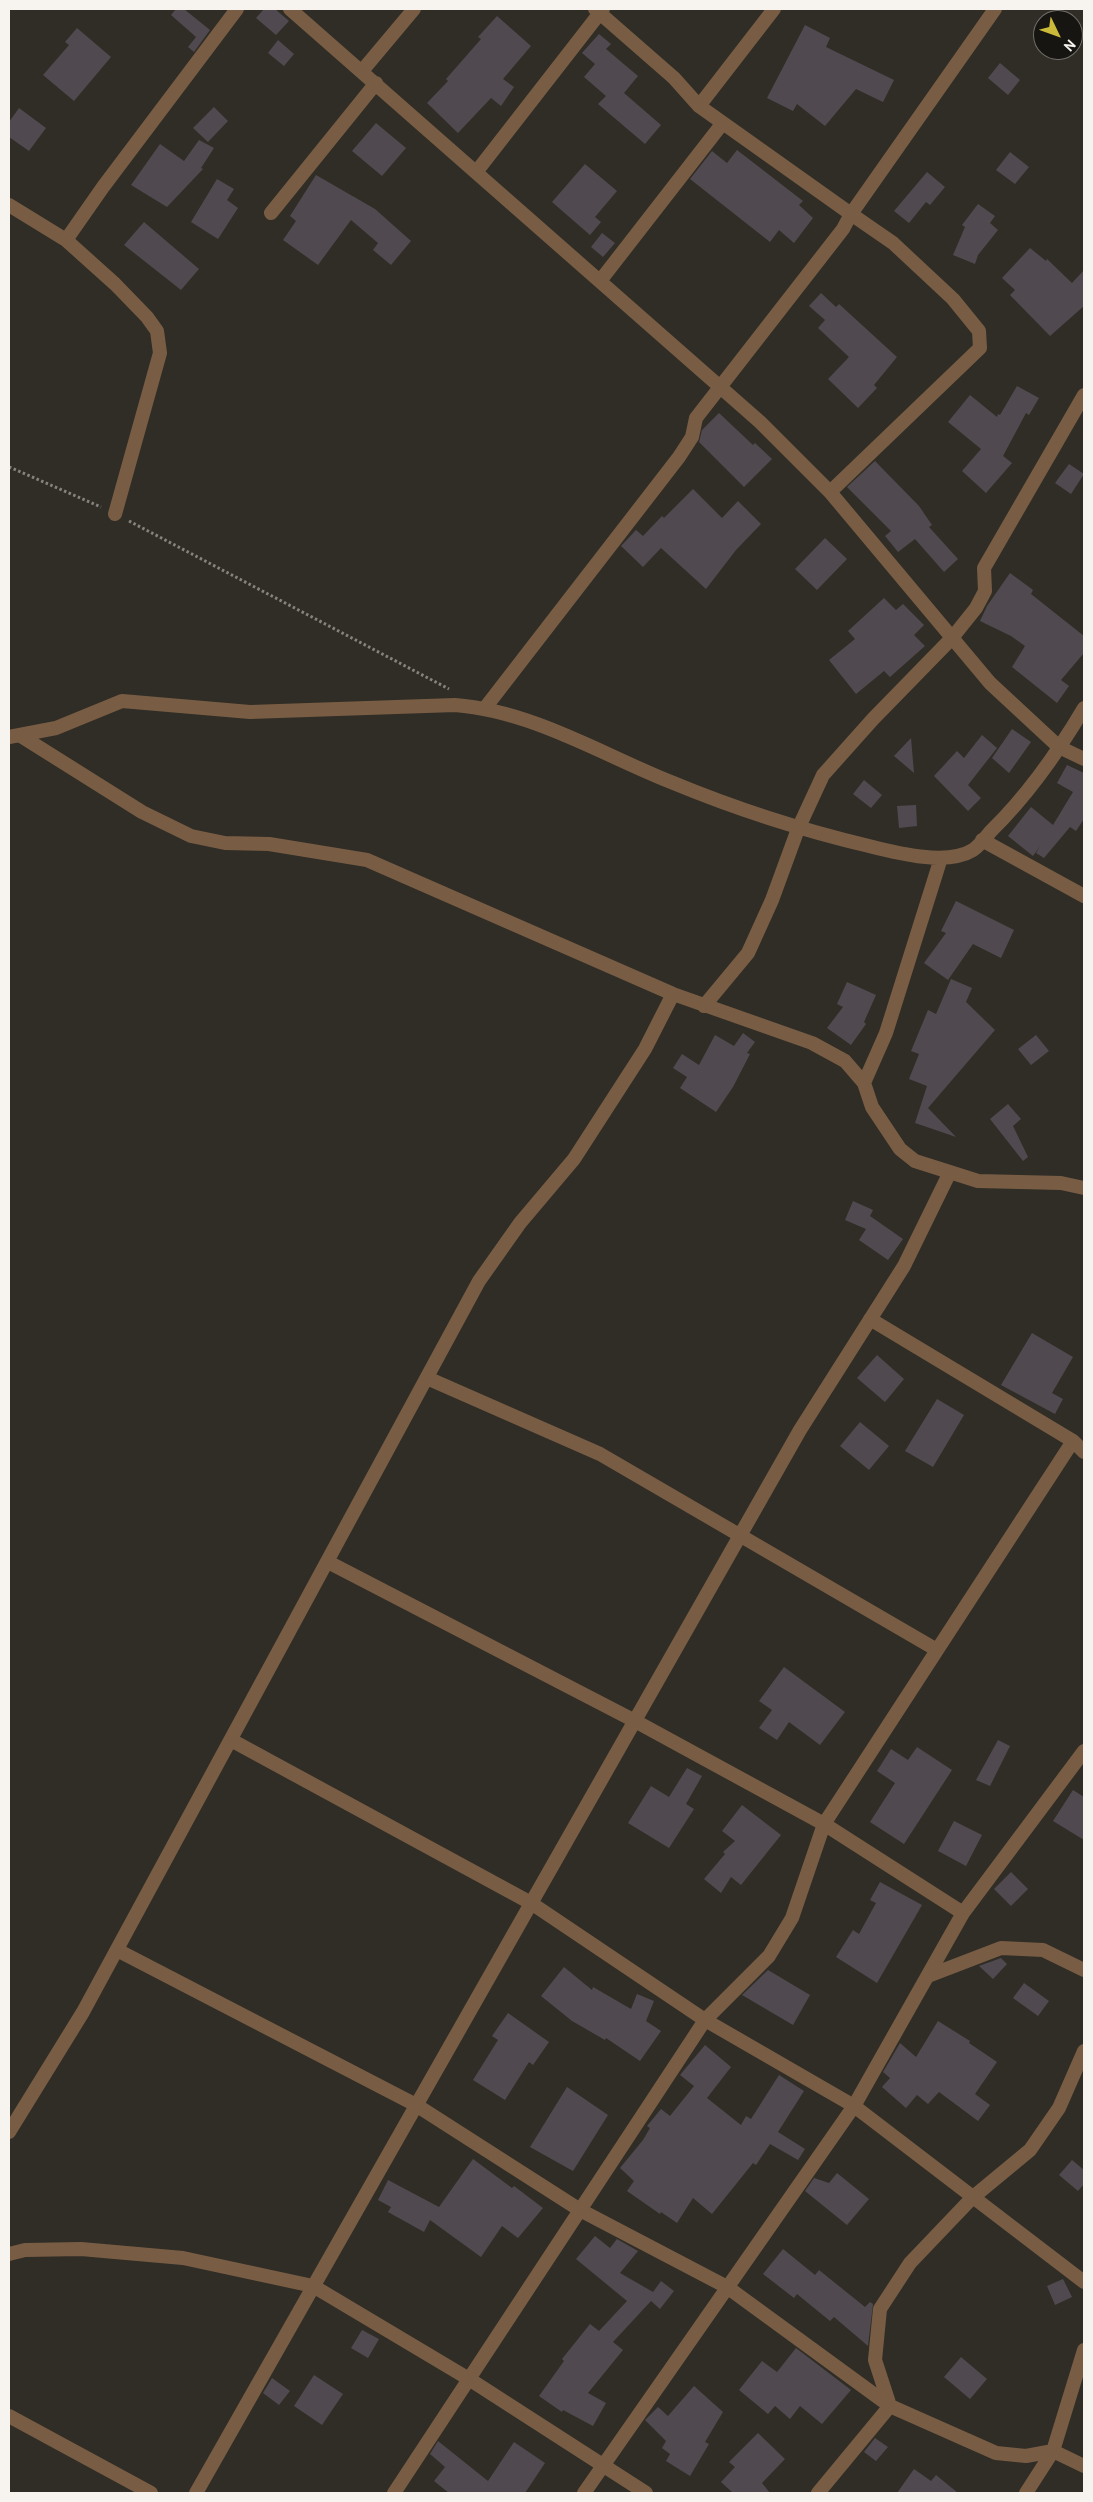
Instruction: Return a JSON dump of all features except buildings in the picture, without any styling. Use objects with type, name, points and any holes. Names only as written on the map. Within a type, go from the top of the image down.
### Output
[{"type":"street","points":[[66,240],[237,9]]},
{"type":"street","points":[[290,9],[477,171],[760,422],[830,492],[990,683],[1059,747],[1084,759]]},
{"type":"street","points":[[362,71],[414,9]]},
{"type":"street","points":[[699,106],[774,9]]},
{"type":"street","points":[[485,708],[692,437],[696,418],[843,229],[851,214],[995,9]]},
{"type":"street","points":[[477,171],[599,10],[674,78],[699,106],[893,243],[953,299],[979,331],[980,348],[830,492]]},
{"type":"street","points":[[272,214],[376,83]]},
{"type":"street","points":[[600,281],[722,124]]},
{"type":"street","points":[[9,205],[66,240],[115,284],[147,317],[157,331],[160,353],[115,514]]},
{"type":"street","points":[[704,1006],[748,953],[772,900],[798,829],[823,775],[873,719],[952,638],[976,608],[986,591],[984,568],[1084,395]]},
{"type":"street","points":[[15,737],[56,728],[122,701],[250,712],[455,705],[485,708],[537,724],[672,782],[798,829],[902,854],[941,858],[972,850],[1012,810],[1059,747],[1084,708]]},
{"type":"street","points":[[15,737],[142,812],[192,836],[225,843],[269,844],[367,860],[673,994],[812,1043],[845,1061],[864,1083],[872,1106],[900,1149],[915,1161],[978,1181],[1061,1183],[1084,1188]]},
{"type":"street","points":[[982,840],[1084,896]]},
{"type":"street","points":[[864,1083],[886,1033],[941,858]]},
{"type":"street","points":[[9,2132],[82,2012],[117,1950],[479,1281],[520,1223],[574,1159],[646,1049],[673,994]]},
{"type":"street","points":[[196,2493],[800,1430],[904,1266],[950,1172]]},
{"type":"street","points":[[870,1320],[1073,1441],[1084,1452]]},
{"type":"street","points":[[427,1378],[600,1454],[937,1650]]},
{"type":"street","points":[[394,2493],[705,2020],[769,1956],[792,1918],[824,1824],[1073,1441]]},
{"type":"street","points":[[328,1562],[635,1721],[824,1824],[963,1913]]},
{"type":"street","points":[[231,1740],[531,1903],[705,2020],[854,2106],[1084,2282]]},
{"type":"street","points":[[584,2493],[854,2106],[963,1913],[1084,1751]]},
{"type":"street","points":[[928,1976],[1001,1948],[1044,1950],[1084,1970]]},
{"type":"street","points":[[117,1950],[416,2105],[580,2210],[727,2288],[890,2406],[996,2453],[1026,2456],[1054,2451],[1084,2466]]},
{"type":"street","points":[[890,2406],[875,2360],[880,2308],[910,2263],[972,2198],[1030,2150],[1059,2108],[1084,2051]]},
{"type":"street","points":[[9,2254],[24,2250],[81,2249],[183,2258],[313,2286],[469,2379],[646,2493]]},
{"type":"street","points":[[1026,2493],[1054,2451],[1084,2350]]},
{"type":"street","points":[[818,2493],[890,2406]]},
{"type":"street","points":[[9,2416],[150,2493]]},
{"type":"path","points":[[9,467],[115,514],[451,690]]}]
